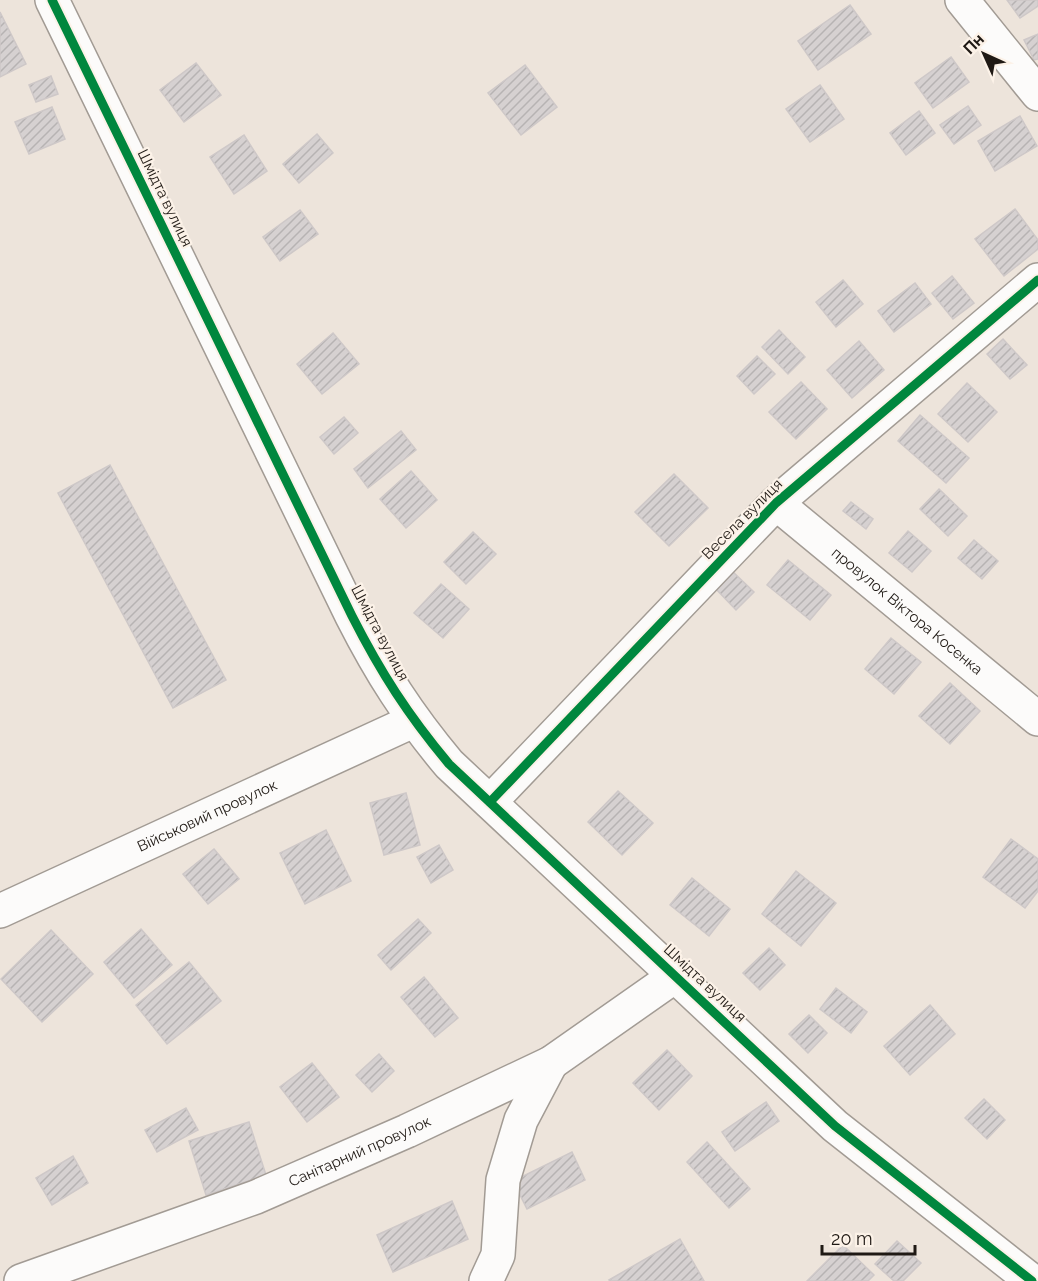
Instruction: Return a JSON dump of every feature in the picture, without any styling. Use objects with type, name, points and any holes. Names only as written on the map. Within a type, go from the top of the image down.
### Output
[{"type":"street","name":"Шмідта вулиця","points":[[52,0],[357,625],[380,670],[413,721],[449,764],[835,1126],[1026,1270]]},
{"type":"street","points":[[963,0],[1038,94]]},
{"type":"street","name":"Весела вулиця","points":[[490,802],[776,503],[1038,280]]},
{"type":"street","name":"провулок Віктора Косенка","points":[[776,503],[1038,719]]},
{"type":"street","name":"Військовий провулок","points":[[0,911],[413,721]]},
{"type":"street","name":"Санітарний провулок","points":[[21,1281],[256,1197],[407,1131],[551,1063],[675,976]]},
{"type":"street","points":[[486,1281],[498,1255],[503,1180],[521,1120],[551,1063]]},
{"type":"building","points":[[1007,0],[1038,0],[1038,6],[1020,18]]},
{"type":"building","points":[[850,5],[871,34],[818,70],[798,41]]},
{"type":"building","points":[[0,12],[26,64],[0,77]]},
{"type":"building","points":[[1038,34],[1038,59],[1034,60],[1024,40]]},
{"type":"building","points":[[951,57],[969,82],[933,108],[915,83]]},
{"type":"building","points":[[196,63],[221,95],[184,122],[160,90]]},
{"type":"building","points":[[525,65],[557,107],[521,135],[488,93]]},
{"type":"building","points":[[51,76],[58,94],[36,102],[29,85]]},
{"type":"building","points":[[820,85],[844,119],[810,142],[786,109]]},
{"type":"building","points":[[968,106],[981,125],[954,144],[940,125]]},
{"type":"building","points":[[52,107],[65,139],[29,154],[15,122]]},
{"type":"building","points":[[919,111],[935,133],[906,155],[890,133]]},
{"type":"building","points":[[1020,116],[1037,146],[995,171],[978,141]]},
{"type":"building","points":[[317,134],[333,153],[299,183],[283,164]]},
{"type":"building","points":[[244,135],[267,171],[234,194],[210,157]]},
{"type":"building","points":[[1015,209],[1038,240],[1038,249],[1004,276],[975,239]]},
{"type":"building","points":[[300,210],[318,234],[280,261],[263,237]]},
{"type":"building","points":[[952,276],[974,303],[953,319],[932,293]]},
{"type":"building","points":[[843,280],[863,304],[836,327],[816,302]]},
{"type":"building","points":[[915,283],[931,304],[894,332],[878,311]]},
{"type":"building","points":[[779,330],[805,357],[788,374],[762,347]]},
{"type":"building","points":[[333,333],[359,364],[322,394],[297,364]]},
{"type":"building","points":[[1003,339],[1027,365],[1010,379],[987,354]]},
{"type":"building","points":[[859,341],[884,370],[852,398],[827,370]]},
{"type":"building","points":[[757,356],[775,374],[754,394],[737,376]]},
{"type":"building","points":[[801,382],[827,409],[796,439],[769,412]]},
{"type":"building","points":[[967,383],[997,412],[968,442],[938,414]]},
{"type":"building","points":[[920,415],[969,458],[946,483],[898,441]]},
{"type":"building","points":[[344,417],[358,433],[334,454],[320,437]]},
{"type":"building","points":[[401,431],[416,450],[368,488],[354,469]]},
{"type":"building","points":[[110,465],[226,680],[173,708],[58,493]]},
{"type":"building","points":[[411,471],[437,500],[406,528],[380,499]]},
{"type":"building","points":[[674,474],[708,508],[669,546],[635,512]]},
{"type":"building","points":[[939,489],[967,516],[948,536],[920,509]]},
{"type":"building","points":[[851,502],[873,519],[866,529],[843,511]]},
{"type":"building","points":[[908,531],[931,551],[912,572],[889,553]]},
{"type":"building","points":[[473,532],[496,554],[466,584],[444,562]]},
{"type":"building","points":[[974,540],[998,561],[982,579],[958,558]]},
{"type":"building","points":[[788,560],[831,595],[810,620],[767,585]]},
{"type":"building","points":[[731,570],[754,592],[736,610],[714,587]]},
{"type":"building","points":[[441,584],[469,609],[443,638],[414,613]]},
{"type":"building","points":[[891,638],[921,662],[894,694],[865,669]]},
{"type":"building","points":[[950,683],[980,711],[950,744],[919,716]]},
{"type":"building","points":[[618,791],[653,823],[622,855],[588,822]]},
{"type":"building","points":[[406,793],[420,845],[384,855],[370,803]]},
{"type":"building","points":[[326,830],[351,881],[305,904],[280,853]]},
{"type":"building","points":[[1011,839],[1038,859],[1038,891],[1025,908],[983,877]]},
{"type":"building","points":[[439,845],[453,870],[431,883],[417,857]]},
{"type":"building","points":[[214,849],[239,879],[208,904],[183,874]]},
{"type":"building","points":[[796,871],[836,903],[801,946],[762,914]]},
{"type":"building","points":[[692,878],[730,909],[709,936],[670,905]]},
{"type":"building","points":[[418,919],[431,933],[391,970],[378,955]]},
{"type":"building","points":[[141,929],[172,965],[134,998],[104,962]]},
{"type":"building","points":[[51,930],[93,974],[42,1022],[1,979]]},
{"type":"building","points":[[769,948],[785,965],[760,990],[743,973]]},
{"type":"building","points":[[189,962],[221,1001],[167,1044],[136,1005]]},
{"type":"building","points":[[424,977],[458,1018],[435,1037],[401,997]]},
{"type":"building","points":[[836,988],[867,1012],[851,1033],[820,1009]]},
{"type":"building","points":[[930,1005],[955,1034],[910,1075],[884,1046]]},
{"type":"building","points":[[809,1015],[827,1033],[808,1053],[789,1034]]},
{"type":"building","points":[[667,1050],[692,1076],[659,1110],[633,1083]]},
{"type":"building","points":[[379,1054],[394,1071],[372,1092],[356,1075]]},
{"type":"building","points":[[312,1063],[339,1097],[307,1122],[280,1087]]},
{"type":"building","points":[[984,1099],[1005,1120],[987,1139],[965,1118]]},
{"type":"building","points":[[766,1102],[779,1121],[735,1151],[722,1132]]},
{"type":"building","points":[[186,1108],[198,1130],[157,1152],[145,1130]]},
{"type":"building","points":[[249,1122],[266,1175],[206,1195],[189,1141]]},
{"type":"building","points":[[707,1142],[750,1189],[729,1208],[687,1162]]},
{"type":"building","points":[[572,1152],[585,1180],[527,1209],[513,1181]]},
{"type":"building","points":[[73,1156],[88,1183],[52,1205],[36,1178]]},
{"type":"building","points":[[452,1201],[468,1239],[393,1272],[377,1235]]},
{"type":"building","points":[[680,1239],[704,1281],[609,1280]]},
{"type":"building","points":[[897,1241],[921,1263],[903,1281],[894,1281],[875,1264]]},
{"type":"building","points":[[843,1245],[874,1275],[868,1281],[807,1281]]},
{"type":"cycle path","points":[[52,0],[352,616],[385,675],[421,728],[449,764],[835,1126],[1032,1281]]},
{"type":"cycle path","points":[[490,802],[776,503],[1038,280]]}]
